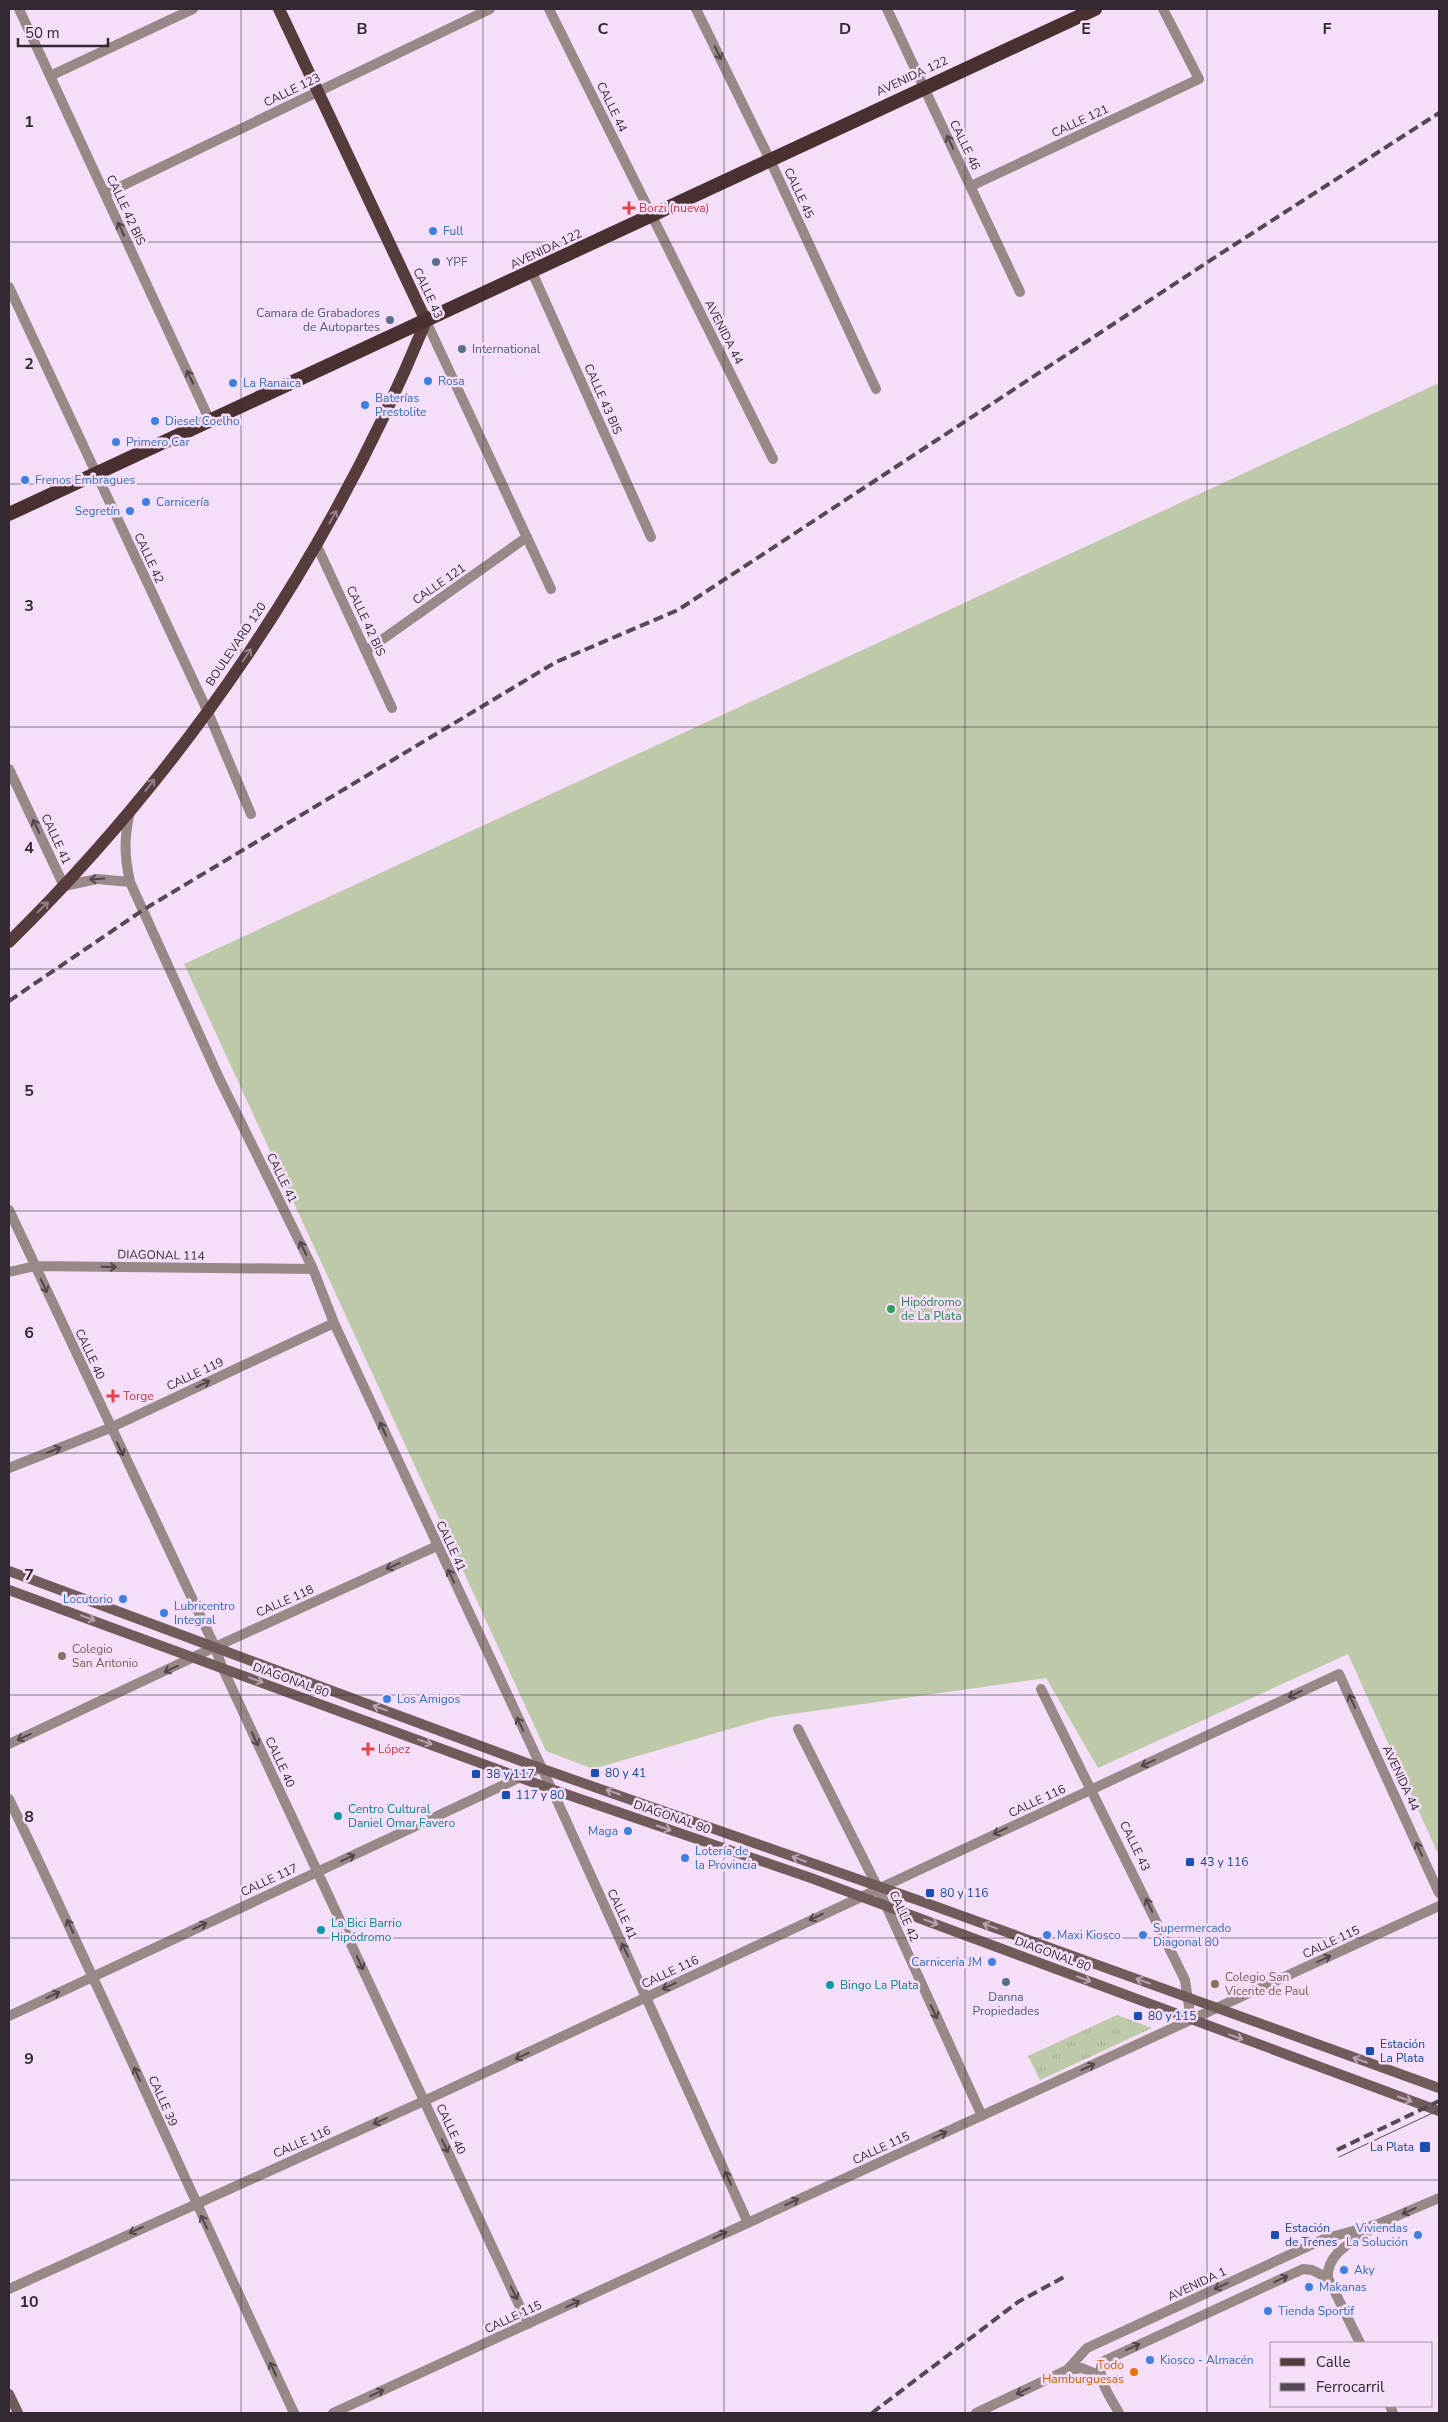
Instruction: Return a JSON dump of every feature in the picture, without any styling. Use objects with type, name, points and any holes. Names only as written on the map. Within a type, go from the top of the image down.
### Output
[{"type":"highway","name":"AVENIDA 122","points":[[9,514],[1095,9]]},
{"type":"main road","name":"CALLE 43","points":[[279,9],[426,321]]},
{"type":"main road","name":"BOULEVARD 120","points":[[9,942],[64,886],[130,811],[239,668],[317,546],[384,416],[426,321]]},
{"type":"main road","name":"DIAGONAL 80","points":[[9,1571],[540,1768],[1439,2088]]},
{"type":"main road","name":"DIAGONAL 80","points":[[9,1590],[552,1789],[886,1905],[1439,2111]]},
{"type":"main road","points":[[9,2394],[18,2413]]},
{"type":"street","name":"CALLE 42 BIS","points":[[19,9],[210,421]]},
{"type":"street","points":[[50,76],[194,9]]},
{"type":"street","name":"CALLE 123","points":[[105,194],[490,9]]},
{"type":"street","name":"CALLE 44","points":[[549,9],[652,216]]},
{"type":"street","name":"CALLE 45","points":[[696,9],[770,160],[876,389]]},
{"type":"street","name":"CALLE 46","points":[[887,9],[1020,292]]},
{"type":"street","name":"CALLE 121","points":[[971,186],[1199,79],[1164,9]]},
{"type":"street","name":"AVENIDA 44","points":[[652,216],[774,459]]},
{"type":"street","name":"CALLE 43 BIS","points":[[532,272],[651,537]]},
{"type":"street","name":"CALLE 42","points":[[9,288],[207,710],[251,814]]},
{"type":"street","name":"CALLE 43","points":[[426,321],[552,589]]},
{"type":"street","name":"CALLE 121","points":[[366,651],[527,537]]},
{"type":"street","name":"CALLE 42 BIS","points":[[317,546],[392,708]]},
{"type":"street","name":"CALLE 41","points":[[9,769],[64,886]]},
{"type":"street","name":"CALLE 41","points":[[130,811],[124,841],[124,857],[130,882],[220,1080],[313,1269],[334,1323],[540,1768],[552,1789],[748,2223]]},
{"type":"street","points":[[64,886],[97,879],[130,882]]},
{"type":"street","name":"CALLE 40","points":[[9,1210],[528,2324]]},
{"type":"street","name":"DIAGONAL 114","points":[[9,1272],[35,1266],[313,1269]]},
{"type":"street","name":"CALLE 119","points":[[9,1468],[110,1428],[334,1323]]},
{"type":"street","name":"CALLE 118","points":[[9,1744],[214,1647],[437,1546]]},
{"type":"street","name":"AVENIDA 44","points":[[1339,1674],[1439,1894]]},
{"type":"street","name":"CALLE 116","points":[[9,2289],[195,2203],[424,2102],[860,1896],[1339,1674]]},
{"type":"street","name":"CALLE 43","points":[[1040,1689],[1092,1789],[1185,1980],[1191,2020]]},
{"type":"street","name":"CALLE 42","points":[[798,1729],[878,1888],[982,2116]]},
{"type":"street","name":"CALLE 117","points":[[9,2016],[540,1768]]},
{"type":"street","name":"CALLE 39","points":[[9,1800],[94,1976],[195,2203],[294,2413]]},
{"type":"street","name":"CALLE 115","points":[[333,2413],[1439,1906]]},
{"type":"street","name":"AVENIDA 1","points":[[976,2413],[1067,2370],[1086,2348],[1324,2239],[1378,2224],[1439,2198]]},
{"type":"street","points":[[1360,2342],[1328,2278],[1328,2266],[1334,2256],[1378,2224]]},
{"type":"street","points":[[1119,2413],[1101,2376],[1100,2367],[1106,2360],[1300,2271],[1308,2269],[1328,2278]]},
{"type":"street","points":[[1067,2370],[1082,2368],[1101,2376]]},
{"type":"green space","name":"Hipódromo de La Plata","points":[[1439,383],[1439,1856],[1348,1654],[1098,1768],[1046,1678],[771,1717],[593,1769],[546,1751],[184,964]]},
{"type":"green space","points":[[1117,2015],[1152,2028],[1040,2080],[1028,2056]]},
{"type":"tram line","points":[[1339,2157],[1439,2110]]},
{"type":"railway","points":[[9,1001],[143,910],[556,662],[678,610],[1220,254],[1439,113]]},
{"type":"railway","points":[[1337,2150],[1439,2101]]},
{"type":"railway","points":[[872,2413],[1018,2302],[1064,2277]]},
{"type":"place","name":"Borzi (nueva)","points":[[629,208]]},
{"type":"place","name":"Full","points":[[433,231]]},
{"type":"place","name":"YPF","points":[[436,262]]},
{"type":"place","name":"Camara de Grabadores de Autopartes","points":[[390,320]]},
{"type":"place","name":"International","points":[[462,349]]},
{"type":"place","name":"Rosa","points":[[428,381]]},
{"type":"place","name":"La Ranaica","points":[[233,383]]},
{"type":"place","name":"Baterías Prestolite","points":[[365,405]]},
{"type":"place","name":"Diesel Coelho","points":[[155,421]]},
{"type":"place","name":"Primero Car","points":[[116,442]]},
{"type":"place","name":"Frenos Embragues","points":[[25,480]]},
{"type":"place","name":"Carnicería","points":[[146,502]]},
{"type":"place","name":"Segretín","points":[[130,511]]},
{"type":"place","name":"Hipódromo de La Plata","points":[[891,1309]]},
{"type":"place","name":"Torge","points":[[113,1396]]},
{"type":"place","name":"Locutorio","points":[[123,1599]]},
{"type":"place","name":"Lubricentro Integral","points":[[164,1613]]},
{"type":"place","name":"Colegio San Antonio","points":[[62,1656]]},
{"type":"place","name":"Los Amigos","points":[[387,1699]]},
{"type":"place","name":"López","points":[[368,1749]]},
{"type":"place","name":"80 y 41","points":[[595,1773]]},
{"type":"place","name":"38 y 117","points":[[476,1774]]},
{"type":"place","name":"117 y 80","points":[[506,1795]]},
{"type":"place","name":"Centro Cultural Daniel Omar Favero","points":[[338,1816]]},
{"type":"place","name":"Maga","points":[[628,1831]]},
{"type":"place","name":"Lotería de la Provincia","points":[[685,1858]]},
{"type":"place","name":"43 y 116","points":[[1190,1862]]},
{"type":"place","name":"80 y 116","points":[[930,1893]]},
{"type":"place","name":"La Bici Barrio Hipódromo","points":[[321,1930]]},
{"type":"place","name":"Maxi Kiosco","points":[[1047,1935]]},
{"type":"place","name":"Supermercado Diagonal 80","points":[[1143,1935]]},
{"type":"place","name":"Carnicería JM","points":[[992,1962]]},
{"type":"place","name":"Danna Propiedades","points":[[1006,1982]]},
{"type":"place","name":"Colegio San Vicente de Paul","points":[[1215,1984]]},
{"type":"place","name":"Bingo La Plata","points":[[830,1985]]},
{"type":"place","name":"80 y 115","points":[[1138,2016]]},
{"type":"place","name":"Estación La Plata","points":[[1370,2051]]},
{"type":"place","name":"La Plata","points":[[1425,2147]]},
{"type":"place","name":"Estación de Trenes","points":[[1275,2235]]},
{"type":"place","name":"Viviendas La Solución","points":[[1418,2235]]},
{"type":"place","name":"Aky","points":[[1344,2270]]},
{"type":"place","name":"Makanas","points":[[1309,2287]]},
{"type":"place","name":"Tienda Sportif","points":[[1268,2311]]},
{"type":"place","name":"Kiosco - Almacén","points":[[1150,2360]]},
{"type":"place","name":"Todo Hamburguesas","points":[[1134,2372]]}]
